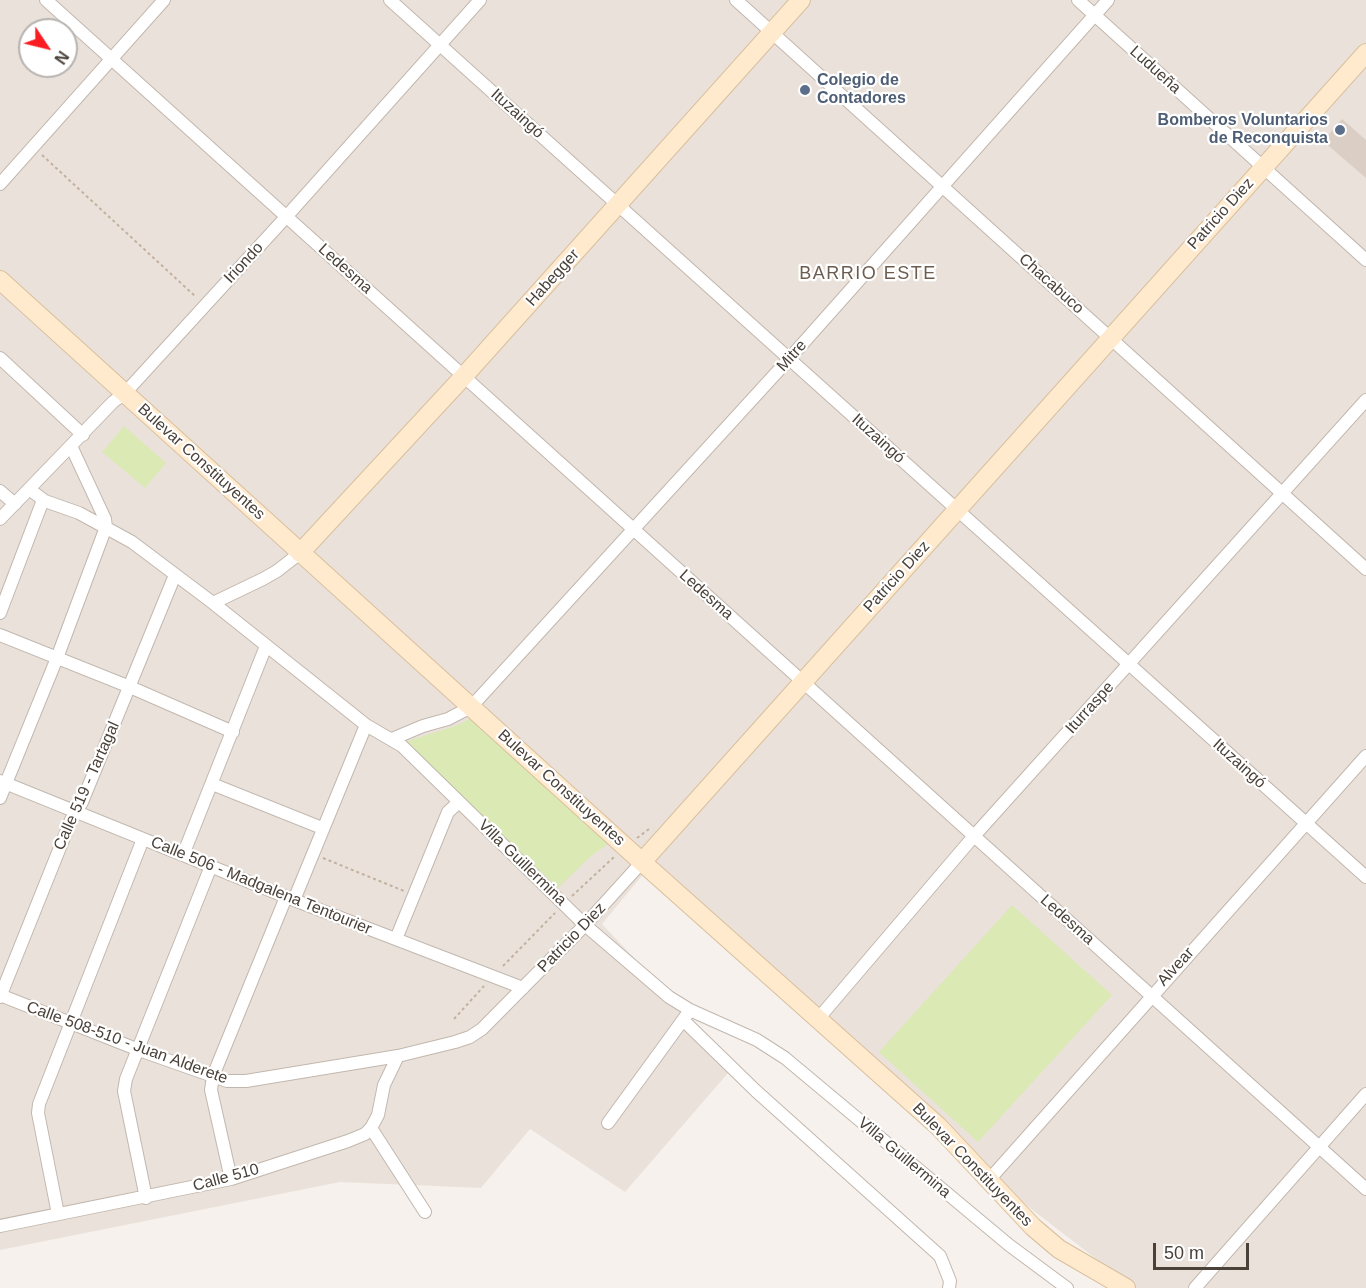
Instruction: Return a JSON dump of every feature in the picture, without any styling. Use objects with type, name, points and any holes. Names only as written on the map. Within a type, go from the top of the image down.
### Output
[{"type":"street","name":"Ledesma","points":[[46,0],[1366,1190]]},
{"type":"street","points":[[0,184],[164,0]]},
{"type":"street","name":"Ituzaingó","points":[[390,0],[1366,877]]},
{"type":"street","name":"Iriondo","points":[[0,519],[119,398],[286,217],[480,0]]},
{"type":"street","name":"Chacabuco","points":[[736,0],[1366,568]]},
{"type":"street","name":"Habegger","points":[[300,553],[464,376],[801,0]]},
{"type":"street","name":"Ludueña","points":[[1078,0],[1366,260]]},
{"type":"street","name":"Mitre","points":[[471,707],[789,359],[1108,0]]},
{"type":"street","name":"Patricio Diez","points":[[398,1056],[470,1037],[492,1020],[585,924],[1366,53]]},
{"type":"street","name":"Bulevar Constituyentes","points":[[0,280],[119,398],[300,553],[938,1126],[1015,1209],[1059,1249],[1126,1288]]},
{"type":"street","points":[[0,358],[83,435]]},
{"type":"street","name":"Iturraspe","points":[[818,1019],[974,836],[1366,400]]},
{"type":"street","points":[[0,798],[3,782],[57,658],[106,527],[105,519],[71,446]]},
{"type":"street","name":"Villa Guillermina","points":[[29,489],[43,500],[79,513],[132,542],[308,677],[366,725],[393,739],[585,924],[669,997],[686,1015],[757,1040],[786,1058],[1008,1245],[1067,1288]]},
{"type":"street","points":[[0,490],[15,504]]},
{"type":"street","points":[[0,613],[43,500]]},
{"type":"street","points":[[213,603],[263,579],[300,553]]},
{"type":"street","name":"Calle 519 - Tartagal","points":[[0,996],[71,820],[77,812],[175,575]]},
{"type":"street","points":[[0,635],[130,687],[233,732]]},
{"type":"street","points":[[183,855],[266,646]]},
{"type":"street","points":[[393,739],[447,719],[471,707]]},
{"type":"street","points":[[231,1179],[211,1090],[213,1076],[290,898],[312,854],[366,725]]},
{"type":"street","name":"Alvear","points":[[988,1180],[1366,756]]},
{"type":"street","name":"Calle 506 - Madgalena Tentourier","points":[[3,782],[290,898],[523,988]]},
{"type":"street","points":[[212,784],[322,828]]},
{"type":"street","points":[[396,939],[448,812],[459,802]]},
{"type":"street","points":[[58,1214],[38,1113],[39,1104],[143,839]]},
{"type":"street","points":[[146,1198],[124,1091],[126,1079],[211,866]]},
{"type":"street","name":"Calle 508-510 - Juan Alderete","points":[[0,996],[139,1050],[235,1082],[398,1056]]},
{"type":"street","points":[[608,1123],[686,1015],[756,1090],[940,1256],[950,1281],[949,1288]]},
{"type":"street","points":[[398,1056],[384,1085],[378,1115],[371,1128],[425,1212]]},
{"type":"street","points":[[1196,1288],[1366,1094]]},
{"type":"street","name":"Calle 510","points":[[0,1226],[231,1179],[348,1141],[371,1128]]},
{"type":"path","points":[[33,147],[205,305]]},
{"type":"path","points":[[454,1019],[594,873],[652,827]]},
{"type":"path","points":[[312,854],[415,895]]},
{"type":"shaded area","points":[[0,0],[1366,0],[1366,1288],[1134,1288],[995,1181],[650,866],[602,924],[735,1065],[625,1192],[530,1129],[481,1188],[340,1182],[0,1250]]},
{"type":"green space","points":[[124,426],[166,463],[145,488],[102,452]]},
{"type":"green space","points":[[471,718],[610,843],[591,856],[558,888],[405,745],[408,741],[458,725]]},
{"type":"green space","points":[[1012,905],[1112,995],[978,1142],[879,1052]]},
{"type":"building","points":[[1342,119],[1366,140],[1366,178],[1323,141]]},
{"type":"place","name":"Colegio de Contadores","points":[[805,90]]},
{"type":"place","name":"Bomberos Voluntarios de Reconquista","points":[[1340,130]]},
{"type":"district","name":"BARRIO ESTE","points":[[868,274]]}]
